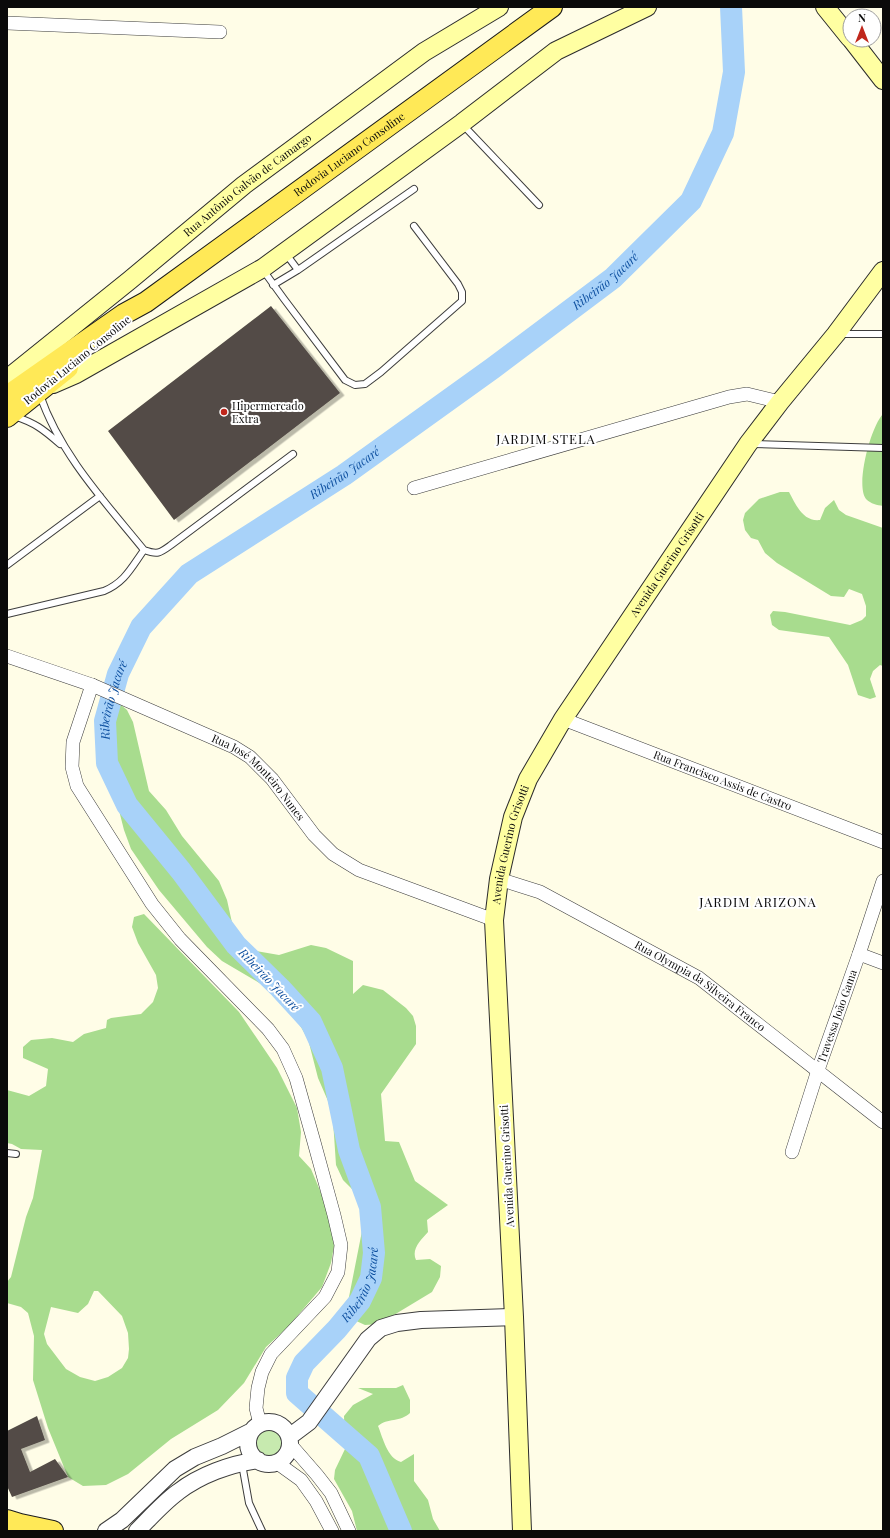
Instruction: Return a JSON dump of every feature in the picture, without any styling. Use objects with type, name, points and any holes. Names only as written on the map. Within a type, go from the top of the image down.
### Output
[{"type":"main road","name":"Rua Antônio Galvão de Camargo","points":[[7,379],[130,280],[244,185],[424,52],[498,7]]},
{"type":"main road","name":"Rodovia Luciano Consoline","points":[[8,409],[124,314],[146,302],[552,7]]},
{"type":"main road","points":[[41,389],[76,374],[262,268],[285,253],[462,123],[556,51],[647,7]]},
{"type":"main road","points":[[826,7],[842,27]]},
{"type":"main road","points":[[858,48],[883,80]]},
{"type":"main road","name":"Avenida Guerino Grisotti","points":[[522,1531],[514,1317],[494,920],[499,879],[513,817],[528,779],[563,719],[748,444],[780,402],[836,334],[883,271]]},
{"type":"main road","name":"Rodovia Luciano Consoline","points":[[8,409],[41,389],[127,321],[146,302]]},
{"type":"main road","points":[[7,1520],[52,1531],[63,1531]]},
{"type":"street","points":[[7,23],[220,32]]},
{"type":"street","points":[[414,488],[729,397],[747,394],[780,402]]},
{"type":"street","name":"Rua José Monteiro Nunes","points":[[7,656],[92,685],[234,747],[250,757],[272,779],[314,835],[333,854],[359,870],[494,920]]},
{"type":"street","points":[[92,685],[73,742],[72,767],[77,786],[152,904],[180,939],[268,1029],[283,1049],[296,1078],[341,1244],[338,1272],[325,1297],[271,1354],[262,1372],[258,1388],[255,1428],[248,1438],[249,1451],[258,1460],[264,1463],[281,1460],[286,1455],[290,1441],[309,1422],[368,1338],[381,1328],[397,1323],[421,1320],[514,1317]]},
{"type":"street","name":"Rua Francisco Assis de Castro","points":[[563,719],[883,842]]},
{"type":"street","name":"Rua Olympia da Silveira Franco","points":[[499,879],[540,892],[699,978],[883,1122]]},
{"type":"street","name":"Travessa João Gama","points":[[792,1152],[818,1070],[883,881]]},
{"type":"street","points":[[859,954],[883,963]]},
{"type":"street","points":[[106,1531],[122,1520],[175,1469],[195,1457],[222,1446],[255,1428],[272,1422],[283,1427],[290,1441],[331,1493],[349,1531]]},
{"type":"street","points":[[137,1531],[177,1492],[199,1478],[242,1463],[258,1460]]},
{"type":"street","points":[[276,1462],[301,1480],[316,1501],[332,1531]]},
{"type":"lane","points":[[462,123],[539,205]]},
{"type":"lane","points":[[274,285],[298,270],[414,189]]},
{"type":"lane","points":[[262,268],[345,380],[355,385],[365,384],[381,372],[462,301],[462,292],[458,284],[414,226]]},
{"type":"lane","points":[[285,253],[298,270]]},
{"type":"lane","points":[[836,334],[883,334]]},
{"type":"lane","points":[[41,389],[53,429],[65,449],[100,496],[144,550],[154,554],[160,552],[293,454]]},
{"type":"lane","points":[[8,409],[33,422],[47,432],[65,449]]},
{"type":"lane","points":[[748,444],[883,448]]},
{"type":"lane","points":[[7,565],[100,496]]},
{"type":"lane","points":[[7,614],[104,591],[116,586],[125,577],[144,550]]},
{"type":"lane","points":[[7,1153],[16,1154]]},
{"type":"lane","points":[[242,1463],[249,1503],[262,1531]]},
{"type":"green space","points":[[883,414],[883,506],[876,505],[866,499],[863,492],[862,482],[863,469],[869,442],[878,421]]},
{"type":"green space","points":[[780,492],[789,492],[801,512],[814,520],[820,520],[825,508],[834,500],[839,510],[846,515],[883,528],[883,666],[880,665],[873,671],[870,679],[876,697],[870,699],[858,695],[848,665],[829,637],[779,630],[772,625],[770,615],[773,611],[850,625],[862,620],[866,616],[866,606],[862,594],[849,589],[844,597],[831,596],[777,563],[765,553],[758,540],[751,538],[745,530],[743,520],[745,513],[759,499]]},
{"type":"green space","points":[[120,704],[127,710],[133,722],[149,791],[166,810],[182,836],[219,881],[227,900],[233,927],[242,941],[256,951],[279,955],[311,945],[326,948],[353,961],[353,994],[363,985],[383,990],[406,1008],[413,1016],[416,1026],[416,1044],[381,1094],[385,1141],[399,1142],[415,1181],[448,1205],[427,1220],[428,1232],[422,1238],[415,1252],[416,1260],[430,1259],[441,1266],[440,1277],[432,1292],[379,1324],[365,1325],[352,1319],[348,1311],[348,1302],[362,1231],[361,1208],[355,1192],[343,1180],[336,1165],[333,1120],[328,1101],[318,1078],[308,1039],[292,1012],[280,1000],[261,984],[222,961],[207,947],[159,890],[131,849],[124,830],[105,755],[109,722],[115,709]]},
{"type":"green space","points":[[144,914],[239,1012],[277,1068],[297,1108],[301,1132],[299,1156],[311,1169],[324,1200],[332,1224],[334,1246],[331,1263],[322,1287],[288,1327],[266,1347],[244,1383],[218,1410],[171,1439],[128,1474],[106,1485],[83,1486],[68,1477],[48,1428],[33,1380],[34,1336],[28,1313],[21,1307],[7,1303],[7,1282],[11,1277],[26,1217],[33,1198],[42,1150],[21,1149],[7,1143],[7,1090],[29,1096],[46,1086],[48,1069],[23,1058],[23,1047],[31,1040],[52,1038],[73,1042],[84,1034],[106,1028],[107,1020],[111,1018],[141,1014],[153,1002],[158,988],[156,975],[138,943],[132,927],[134,917]],"holes":[[[94,1291],[98,1291],[122,1316],[128,1333],[129,1349],[128,1358],[122,1368],[108,1377],[95,1381],[80,1377],[66,1369],[47,1344],[44,1334],[51,1307],[78,1313],[88,1304]]]},
{"type":"green space","points":[[403,1385],[410,1400],[410,1413],[402,1418],[386,1422],[378,1426],[386,1447],[396,1460],[401,1462],[414,1454],[414,1481],[428,1500],[433,1519],[440,1531],[357,1531],[352,1511],[334,1479],[335,1470],[345,1449],[344,1416],[353,1405],[373,1394],[358,1388],[396,1388]]},
{"type":"green space","points":[[269,1430],[278,1434],[282,1443],[278,1452],[269,1456],[260,1452],[256,1443],[260,1434]]},
{"type":"building","name":"Hipermercado Extra","points":[[271,306],[340,393],[174,520],[108,431]]},
{"type":"building","points":[[37,1416],[45,1440],[21,1449],[30,1472],[55,1459],[68,1477],[12,1497],[7,1486],[7,1431]]},
{"type":"waterway","name":"Ribeirão Jacaré","points":[[401,1531],[369,1456],[297,1393],[297,1378],[304,1363],[337,1329],[360,1301],[371,1278],[374,1253],[370,1207],[349,1150],[332,1068],[311,1022],[280,988],[236,945],[181,871],[127,805],[107,763],[105,721],[118,674],[141,627],[189,574],[344,475],[493,368],[613,278],[691,201],[723,133],[734,72],[731,7]]},
{"type":"place","name":"Hipermercado Extra","points":[[224,412]]},
{"type":"district","name":"JARDIM STELA","points":[[546,439]]},
{"type":"district","name":"JARDIM ARIZONA","points":[[758,902]]}]
